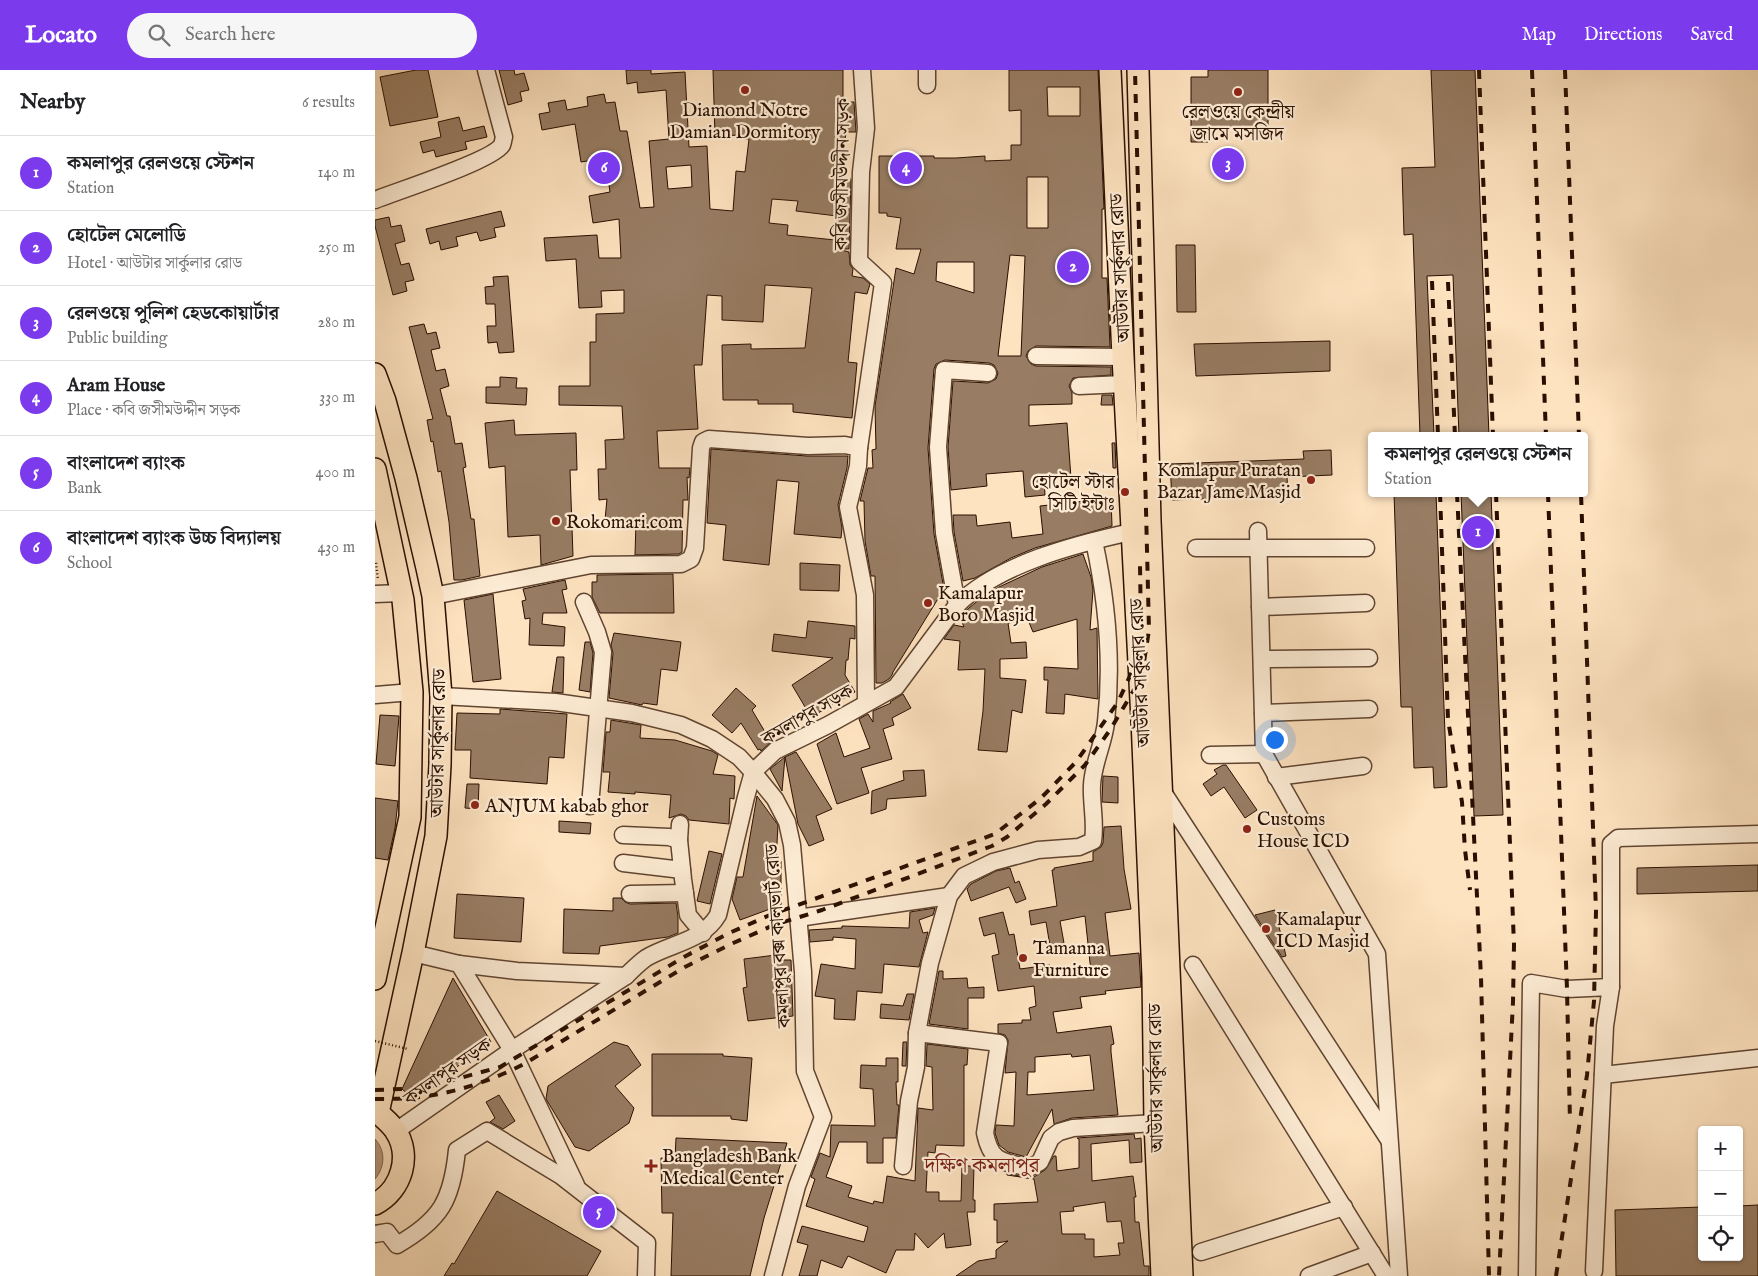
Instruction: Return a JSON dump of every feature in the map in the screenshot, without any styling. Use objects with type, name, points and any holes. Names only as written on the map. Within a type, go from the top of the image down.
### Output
[{"type":"main road","name":"আউটার সার্কুলার রোড","points":[[1110,70],[1152,948],[1155,1123],[1162,1276]]},
{"type":"main road","name":"আউটার সার্কুলার রোড","points":[[1138,70],[1150,530],[1182,1276]]},
{"type":"main road","name":"আউটার সার্কুলার রোড","points":[[375,374],[385,401],[407,478],[433,596],[441,696],[436,836],[378,1113],[396,1131]]},
{"type":"main road","name":"আউটার সার্কুলার রোড","points":[[375,469],[401,592],[412,692],[410,817],[378,953],[375,979]]},
{"type":"main road","points":[[375,1204],[393,1190],[400,1176],[403,1153],[396,1131]]},
{"type":"street","points":[[375,200],[470,165],[488,156],[502,145],[504,137],[486,70]]},
{"type":"street","name":"কবি জসীমউদ্দীন সড়ক","points":[[859,448],[883,283],[859,261],[861,172],[867,128],[862,70]]},
{"type":"street","points":[[1036,356],[1123,357]]},
{"type":"street","points":[[957,605],[944,533],[938,447],[944,370],[988,373]]},
{"type":"street","points":[[1079,386],[1124,384]]},
{"type":"street","points":[[433,596],[591,565],[681,564],[691,559],[695,548],[701,448],[703,442],[709,439],[808,446],[845,445],[859,448],[859,466],[848,507],[865,594],[866,703]]},
{"type":"street","points":[[1258,531],[1264,754],[1377,954],[1399,1276]]},
{"type":"street","name":"কমলাপুর সড়ক","points":[[396,1131],[512,1050],[626,976],[646,958],[703,933],[713,925],[718,915],[745,797],[753,772],[775,751],[828,725],[896,687],[957,605],[966,596],[993,579],[1023,564],[1066,548],[1131,532]]},
{"type":"street","points":[[903,1166],[909,1100],[916,1067],[917,1033],[936,936],[949,896],[964,876],[993,862],[1038,850],[1079,847],[1093,841],[1095,826],[1092,784],[1106,723],[1110,667],[1102,575],[1094,541]]},
{"type":"street","points":[[1196,548],[1366,548]]},
{"type":"street","points":[[378,594],[401,592]]},
{"type":"street","points":[[584,602],[603,652],[590,806]]},
{"type":"street","points":[[1260,607],[1366,603]]},
{"type":"street","points":[[1262,659],[1369,658]]},
{"type":"street","points":[[375,696],[412,692]]},
{"type":"street","name":"কমলাপুর বক্স কালভার্ট রোড","points":[[441,696],[555,702],[632,713],[681,725],[712,739],[739,757],[775,799],[787,822],[792,845],[803,972],[805,1071],[823,1117],[797,1186],[773,1276]]},
{"type":"street","points":[[1263,713],[1369,709]]},
{"type":"street","points":[[1210,755],[1264,754]]},
{"type":"street","points":[[1276,777],[1363,766]]},
{"type":"street","points":[[1161,789],[1391,1142]]},
{"type":"street","points":[[623,835],[669,838],[679,832],[682,870],[689,915],[703,933]]},
{"type":"street","points":[[1593,1271],[1605,1026],[1611,987],[1611,844],[1618,838],[1758,834]]},
{"type":"street","points":[[623,863],[682,870]]},
{"type":"street","points":[[630,894],[685,893]]},
{"type":"street","points":[[798,918],[949,896]]},
{"type":"street","points":[[413,953],[459,964],[517,971],[626,976]]},
{"type":"street","name":"কমলাপুর সড়ক","points":[[459,964],[512,1050]]},
{"type":"street","points":[[1193,965],[1386,1276]]},
{"type":"street","points":[[1527,1276],[1531,983],[1567,989],[1611,987]]},
{"type":"street","points":[[917,1033],[999,1043],[985,1133],[988,1148],[999,1160],[1029,1168],[1040,1162],[1051,1138],[1059,1132],[1073,1128],[1155,1123]]},
{"type":"street","points":[[512,1050],[578,1190]]},
{"type":"street","points":[[1603,1075],[1758,1058]]},
{"type":"street","points":[[375,1234],[387,1232],[397,1245],[429,1224],[439,1211],[452,1186],[457,1150],[487,1131],[561,1176],[647,1243],[646,1276]]},
{"type":"street","points":[[1201,1252],[1343,1207]]},
{"type":"street","points":[[1309,1276],[1372,1253]]},
{"type":"path","points":[[375,555],[378,594]]},
{"type":"path","points":[[375,1041],[408,1049]]},
{"type":"shaded area","points":[[375,1139],[381,1149],[383,1159],[381,1169],[375,1179]]},
{"type":"building","points":[[416,70],[428,70],[438,117],[390,126],[380,77]]},
{"type":"building","points":[[499,70],[514,70],[515,75],[524,73],[529,90],[520,92],[522,101],[508,105]]},
{"type":"building","points":[[626,70],[651,70],[651,74],[685,72],[689,147],[707,146],[710,209],[733,211],[736,171],[745,172],[749,139],[742,139],[742,135],[715,136],[713,70],[843,70],[843,102],[854,102],[856,132],[846,132],[840,179],[851,179],[849,249],[838,249],[849,252],[850,265],[853,269],[852,276],[863,278],[870,284],[867,294],[855,292],[848,362],[857,363],[852,418],[793,412],[793,404],[758,404],[758,400],[723,400],[722,345],[751,344],[751,349],[805,348],[812,288],[765,285],[763,322],[722,320],[722,296],[707,295],[702,365],[694,365],[698,429],[657,431],[659,468],[690,468],[689,478],[687,477],[688,500],[683,500],[682,552],[679,554],[635,555],[636,522],[605,520],[607,499],[599,500],[598,469],[606,469],[605,440],[624,439],[622,406],[559,405],[559,386],[590,386],[590,342],[596,342],[596,314],[624,313],[624,290],[601,291],[602,307],[579,308],[576,259],[546,261],[544,238],[597,235],[599,258],[621,258],[619,219],[593,223],[589,196],[610,192],[605,158],[581,162],[575,124],[542,130],[539,114],[550,112],[548,103],[565,100],[567,110],[588,106],[587,97],[604,94],[606,103],[615,102],[620,131],[627,131],[640,208],[654,207],[649,141],[669,139],[666,90],[638,93],[637,82],[627,84]],"holes":[[[691,165],[692,187],[668,189],[666,167]],[[772,199],[798,201],[796,211],[837,216],[835,248],[835,240],[787,235],[788,225],[769,223]]]},
{"type":"building","points":[[1009,70],[1098,70],[1104,209],[1102,209],[1102,278],[1107,278],[1110,347],[1036,346],[1028,351],[1026,356],[1031,364],[1036,366],[1111,367],[1111,375],[1073,378],[1069,386],[1072,393],[1072,404],[1029,405],[1029,426],[1067,423],[1071,478],[1044,479],[1045,495],[1025,497],[1023,471],[986,474],[987,486],[951,490],[948,447],[953,381],[988,383],[996,379],[998,373],[994,365],[989,363],[945,360],[936,364],[934,369],[928,448],[934,534],[944,589],[892,675],[882,683],[876,683],[875,576],[871,576],[865,541],[864,501],[860,501],[868,468],[873,468],[872,450],[876,449],[875,406],[896,268],[914,274],[921,249],[896,249],[901,218],[887,216],[887,213],[879,213],[879,156],[956,158],[985,156],[985,161],[1011,160],[1011,145],[1021,145],[1021,110],[1009,111]],"holes":[[[1047,87],[1080,87],[1080,116],[1048,116]],[[1027,177],[1048,177],[1048,228],[1027,228]],[[1010,255],[1025,256],[1021,356],[998,356]],[[937,262],[974,262],[974,293],[936,281]]]},
{"type":"building","points":[[1208,70],[1268,70],[1268,127],[1208,127],[1208,142],[1191,142],[1191,77],[1208,77]]},
{"type":"building","points":[[1431,70],[1475,70],[1489,432],[1459,432],[1453,275],[1427,276],[1434,432],[1420,432],[1413,234],[1404,235],[1402,168],[1435,167]]},
{"type":"building","points":[[459,117],[463,131],[484,126],[487,137],[465,142],[467,149],[436,157],[434,150],[423,153],[420,142],[441,137],[438,122]]},
{"type":"building","points":[[501,211],[505,226],[494,228],[496,237],[480,241],[477,232],[456,237],[458,246],[441,250],[439,241],[430,244],[426,229]]},
{"type":"building","points":[[389,217],[391,227],[401,225],[405,241],[395,244],[401,265],[409,263],[414,280],[405,282],[407,291],[393,295],[375,226],[375,220]]},
{"type":"building","points":[[1176,245],[1195,245],[1196,312],[1177,312]]},
{"type":"building","points":[[508,276],[514,352],[499,353],[497,342],[488,343],[487,326],[496,326],[495,304],[486,304],[485,287],[494,286],[493,277]]},
{"type":"building","points":[[424,324],[427,334],[436,332],[440,348],[431,350],[436,371],[445,369],[449,386],[440,389],[447,416],[450,416],[455,444],[462,443],[466,467],[463,468],[471,519],[474,519],[480,576],[462,580],[454,580],[449,522],[441,471],[438,472],[433,441],[431,442],[427,420],[433,419],[409,327]]},
{"type":"building","points":[[1330,341],[1330,371],[1196,376],[1194,344]]},
{"type":"building","points":[[500,377],[517,378],[516,388],[527,388],[526,405],[486,403],[486,387],[500,387]]},
{"type":"building","points":[[1102,395],[1112,395],[1113,405],[1101,405]]},
{"type":"building","points":[[514,420],[515,435],[576,433],[577,470],[570,470],[573,556],[541,565],[540,535],[508,537],[505,466],[489,468],[485,423]]},
{"type":"building","points":[[1112,443],[1115,443],[1116,468],[1113,468]]},
{"type":"building","points":[[711,449],[807,456],[848,456],[838,505],[842,528],[841,538],[794,534],[799,482],[777,480],[769,565],[723,560],[726,525],[707,523]]},
{"type":"building","points":[[1331,450],[1332,475],[1287,477],[1288,496],[1172,500],[1170,464],[1304,459],[1303,451]]},
{"type":"building","points":[[1394,497],[1436,497],[1447,787],[1434,788],[1433,767],[1414,768],[1412,707],[1401,707]]},
{"type":"building","points":[[1461,497],[1491,497],[1503,815],[1474,816]]},
{"type":"building","points":[[1111,498],[1112,526],[1035,548],[1011,558],[975,578],[963,581],[954,532],[953,515],[976,515],[977,526],[1010,522],[1012,538],[1043,534],[1040,506],[1086,501],[1086,499]]},
{"type":"building","points":[[1083,554],[1091,577],[1093,590],[1090,630],[1097,628],[1098,699],[1065,694],[1064,714],[1046,713],[1048,680],[1044,680],[1044,667],[1078,669],[1077,619],[1033,632],[1028,620],[1008,623],[1011,643],[1026,642],[1027,658],[1000,659],[1000,678],[1026,680],[1022,713],[1012,710],[1007,752],[978,750],[983,711],[985,669],[958,670],[960,641],[944,639],[954,625],[964,627],[960,617],[964,612],[999,587],[1042,567]]},
{"type":"building","points":[[800,563],[840,565],[839,591],[800,590]]},
{"type":"building","points":[[673,574],[674,613],[600,613],[592,597],[592,582],[597,582],[597,575]]},
{"type":"building","points":[[565,580],[567,589],[562,590],[567,613],[543,613],[542,624],[565,627],[564,646],[529,645],[530,618],[525,619],[522,601],[526,600],[523,589]]},
{"type":"building","points":[[493,594],[501,679],[473,682],[464,600]]},
{"type":"building","points":[[808,621],[855,626],[855,639],[850,638],[845,675],[855,692],[811,717],[792,685],[833,658],[772,651],[774,634],[806,638]]},
{"type":"building","points":[[614,633],[681,642],[677,671],[661,669],[657,705],[643,703],[642,705],[609,698],[613,653],[611,645]]},
{"type":"building","points":[[585,642],[590,642],[593,653],[590,692],[579,690]]},
{"type":"building","points":[[557,657],[564,657],[563,693],[552,692]]},
{"type":"building","points":[[736,688],[756,706],[752,710],[771,742],[761,751],[760,749],[758,750],[741,723],[732,733],[712,715]]},
{"type":"building","points":[[903,694],[911,708],[892,718],[894,725],[883,729],[892,759],[861,768],[869,793],[837,804],[817,744],[836,733],[844,757],[870,748],[859,719],[868,714],[873,722],[873,711],[891,703]]},
{"type":"building","points":[[500,709],[567,714],[564,758],[549,757],[547,784],[470,778],[471,750],[455,750],[457,713],[500,714]]},
{"type":"building","points":[[380,715],[399,716],[395,766],[376,764]]},
{"type":"building","points":[[611,720],[641,725],[640,738],[675,740],[712,751],[718,755],[713,774],[735,776],[734,799],[730,798],[729,824],[689,820],[681,814],[669,818],[671,795],[608,792],[610,772],[603,772],[606,732],[610,732]]},
{"type":"building","points":[[796,752],[832,809],[816,816],[824,840],[809,846],[798,824],[785,757]]},
{"type":"building","points":[[785,757],[782,791],[770,769]]},
{"type":"building","points":[[1226,765],[1257,810],[1245,818],[1224,787],[1211,796],[1203,784],[1217,774],[1214,770]]},
{"type":"building","points":[[924,770],[926,796],[887,799],[886,809],[871,814],[872,791],[904,780],[903,771]]},
{"type":"building","points":[[1103,776],[1118,777],[1118,803],[1102,802]]},
{"type":"building","points":[[467,784],[479,784],[478,809],[465,808]]},
{"type":"building","points":[[757,796],[778,825],[776,861],[781,861],[781,905],[740,920],[732,899],[737,877],[743,877]]},
{"type":"building","points":[[375,798],[398,801],[395,828],[388,860],[375,858]]},
{"type":"building","points":[[559,821],[591,823],[590,834],[559,832]]},
{"type":"building","points":[[1121,826],[1124,869],[1131,909],[1105,913],[1110,956],[1139,953],[1141,987],[1105,991],[1106,994],[1080,997],[1082,1008],[1053,1012],[1057,1033],[1111,1026],[1114,1044],[1111,1045],[1111,1052],[1118,1115],[1072,1118],[1054,1124],[1052,1109],[1026,1157],[1008,1152],[999,1145],[995,1133],[996,1125],[1014,1126],[1016,1072],[1005,1073],[1008,1040],[1005,1035],[998,1033],[998,1024],[1022,1023],[1022,1020],[1031,1020],[1029,1008],[1036,1006],[1034,986],[998,991],[992,956],[999,954],[995,933],[984,936],[979,918],[1003,912],[1009,935],[1014,934],[1020,969],[1050,965],[1052,977],[1091,972],[1085,916],[1060,921],[1064,943],[1050,946],[1046,922],[1031,925],[1029,911],[1057,906],[1052,870],[1054,868],[1093,861],[1093,852],[1101,847],[1103,843],[1104,827]],"holes":[[[1071,1054],[1072,1057],[1090,1055],[1094,1090],[1027,1095],[1028,1072],[1035,1072],[1035,1057]]]},
{"type":"building","points":[[709,851],[722,854],[710,904],[697,901]]},
{"type":"building","points":[[1758,865],[1758,891],[1637,894],[1637,868]]},
{"type":"building","points":[[1010,868],[1015,883],[1019,881],[1026,899],[1016,903],[1009,887],[971,901],[967,889],[971,884],[996,871]]},
{"type":"building","points":[[457,894],[524,898],[521,942],[454,938]]},
{"type":"building","points":[[613,898],[621,898],[630,904],[676,903],[678,933],[668,937],[600,946],[599,954],[563,953],[564,909],[613,911]]},
{"type":"building","points":[[935,908],[933,915],[919,920],[923,933],[928,932],[919,967],[884,964],[882,993],[857,991],[855,1020],[834,1019],[835,999],[815,996],[821,964],[855,969],[856,939],[833,937],[833,940],[810,942],[809,930],[842,928],[842,926],[909,928],[910,912]]},
{"type":"building","points":[[1275,910],[1286,956],[1282,957],[1255,915]]},
{"type":"building","points":[[776,955],[777,960],[791,960],[793,1016],[748,1021],[743,988],[747,987],[744,959]]},
{"type":"building","points":[[939,971],[943,971],[943,979],[967,978],[968,988],[984,987],[984,998],[968,998],[968,1029],[929,1024]]},
{"type":"building","points":[[453,978],[491,1042],[413,1099],[402,1089]]},
{"type":"building","points":[[907,994],[914,994],[909,1020],[880,1018],[881,1004],[903,1006]]},
{"type":"building","points":[[614,1042],[628,1046],[641,1065],[615,1086],[634,1108],[629,1123],[589,1151],[575,1147],[546,1099],[548,1086]]},
{"type":"building","points":[[903,1042],[907,1042],[906,1066],[902,1066]]},
{"type":"building","points":[[927,1044],[968,1049],[967,1065],[964,1065],[964,1146],[936,1145],[935,1153],[928,1152],[926,1192],[939,1192],[939,1201],[961,1201],[962,1166],[974,1166],[973,1200],[975,1200],[975,1212],[967,1212],[971,1245],[946,1248],[944,1233],[928,1248],[915,1233],[914,1250],[896,1250],[886,1273],[848,1256],[842,1268],[821,1260],[817,1276],[799,1276],[808,1245],[797,1242],[802,1226],[864,1242],[868,1227],[806,1206],[815,1179],[811,1177],[820,1153],[830,1157],[831,1125],[875,1126],[873,1089],[860,1088],[861,1065],[886,1066],[886,1058],[898,1058],[898,1082],[896,1082],[897,1105],[899,1105],[896,1138],[883,1138],[883,1163],[867,1163],[867,1142],[839,1142],[826,1177],[852,1186],[848,1197],[873,1204],[874,1201],[883,1203],[887,1176],[915,1181],[918,1108],[933,1110],[932,1067],[926,1066]]},
{"type":"building","points":[[652,1054],[723,1054],[723,1056],[752,1058],[747,1121],[731,1119],[731,1116],[652,1116]]},
{"type":"building","points":[[499,1095],[515,1121],[503,1129],[490,1122],[495,1118],[486,1102]]},
{"type":"building","points":[[1134,1134],[1135,1139],[1141,1138],[1142,1162],[1130,1163],[1129,1140],[1091,1144],[1092,1181],[1133,1176],[1136,1197],[1134,1197],[1135,1222],[1139,1222],[1144,1266],[1149,1266],[1149,1276],[956,1276],[978,1261],[996,1258],[996,1250],[1008,1241],[997,1243],[997,1220],[994,1220],[994,1204],[1038,1202],[1034,1179],[1027,1178],[1034,1177],[1045,1170],[1054,1156],[1056,1156],[1057,1171],[1079,1168],[1079,1139],[1077,1138]],"holes":[[[1105,1202],[1107,1222],[1121,1221],[1124,1243],[1118,1243],[1120,1255],[1094,1257],[1094,1239],[1085,1239],[1085,1234],[1062,1234],[1060,1212],[1074,1211],[1073,1207]]]},
{"type":"building","points":[[676,1138],[787,1143],[764,1218],[750,1276],[671,1276],[673,1213],[662,1213],[661,1158],[675,1158]]},
{"type":"building","points":[[1007,1173],[1027,1178],[1007,1175]]},
{"type":"building","points":[[497,1191],[601,1251],[587,1276],[444,1276],[452,1263],[454,1264]]},
{"type":"building","points":[[1758,1205],[1758,1276],[1616,1276],[1615,1210],[1698,1207],[1698,1261],[1743,1261],[1743,1206]]},
{"type":"railway","points":[[375,1099],[410,1098],[439,1094],[469,1087],[497,1076],[524,1064],[685,967],[731,944],[774,925],[822,910],[992,846],[1007,837],[1046,804],[1085,765],[1110,730],[1137,685],[1143,668],[1149,630],[1135,70]]},
{"type":"railway","points":[[1479,70],[1493,432]]},
{"type":"railway","points":[[1532,70],[1546,432]]},
{"type":"railway","points":[[1565,70],[1579,432]]},
{"type":"railway","points":[[1432,281],[1438,432]]},
{"type":"railway","points":[[1448,282],[1455,432]]},
{"type":"railway","points":[[1440,497],[1448,720],[1462,802],[1470,890]]},
{"type":"railway","points":[[1457,497],[1481,977],[1489,1276]]},
{"type":"railway","points":[[1496,497],[1514,945],[1513,1002],[1499,1276]]},
{"type":"railway","points":[[1548,497],[1567,989],[1570,1122]]},
{"type":"railway","points":[[1556,1276],[1587,1075],[1594,1001],[1596,911],[1581,497]]},
{"type":"railway","points":[[375,1090],[424,1088],[500,1067],[684,957],[727,934],[770,915],[995,834],[1041,798],[1076,762],[1118,702],[1135,665],[1139,648],[1141,628],[1140,565]]},
{"type":"place","name":"Diamond Notre Damian Dormitory","points":[[745,90]]},
{"type":"place","name":"রেলওয়ে কেন্দ্রীয় জামে মসজিদ","points":[[1238,92]]},
{"type":"place","name":"রেলওয়ে পুলিশ হেডকোয়ার্টার","points":[[1228,164]]},
{"type":"place","name":"বাংলাদেশ ব্যাংক উচ্চ বিদ্যালয়","points":[[604,168]]},
{"type":"place","name":"Aram House","points":[[906,168]]},
{"type":"place","name":"হোটেল মেলোডি","points":[[1073,267]]},
{"type":"place","name":"Komlapur Puratan Bazar Jame Masjid","points":[[1311,480]]},
{"type":"place","name":"হোটেল স্টার সিটি ইন্টাঃ","points":[[1125,492]]},
{"type":"place","name":"Rokomari.com","points":[[556,521]]},
{"type":"place","name":"কমলাপুর রেলওয়ে স্টেশন","points":[[1478,532]]},
{"type":"place","name":"Kamalapur Boro Masjid","points":[[928,603]]},
{"type":"place","name":"ANJUM kabab ghor","points":[[475,805]]},
{"type":"place","name":"Customs House ICD","points":[[1247,829]]},
{"type":"place","name":"Kamalapur ICD Masjid","points":[[1266,929]]},
{"type":"place","name":"Tamanna Furniture","points":[[1023,958]]},
{"type":"place","name":"Bangladesh Bank Medical Center","points":[[651,1166]]},
{"type":"place","name":"বাংলাদেশ ব্যাংক","points":[[599,1212]]},
{"type":"district","name":"দক্ষিণ কমলাপুর","points":[[982,1165]]}]
